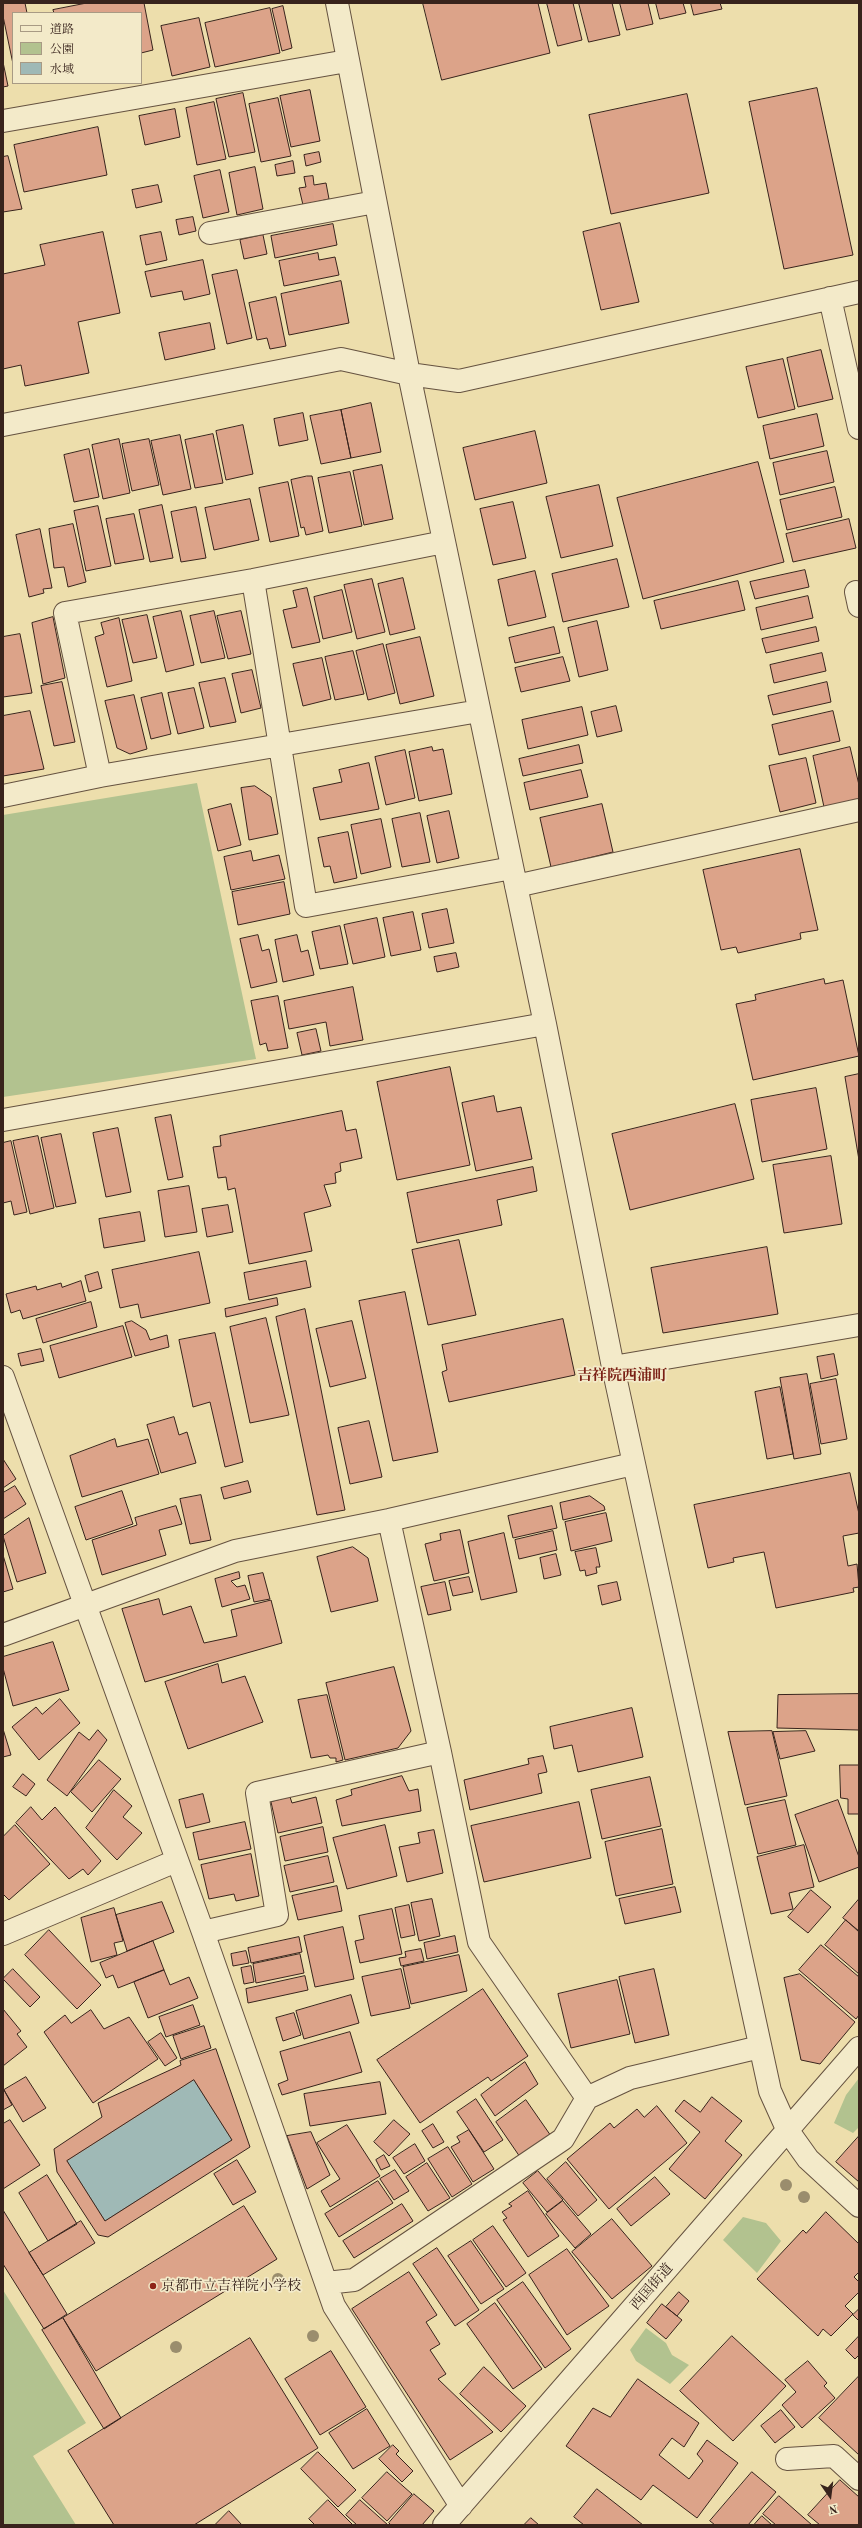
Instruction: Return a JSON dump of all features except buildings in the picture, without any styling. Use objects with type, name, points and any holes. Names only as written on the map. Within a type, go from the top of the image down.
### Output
[{"type":"street","points":[[337,3],[409,374],[545,1024],[633,1464],[770,2091],[788,2131],[808,2159],[859,2206]]},
{"type":"street","points":[[3,122],[348,61]]},
{"type":"street","points":[[210,233],[375,202]]},
{"type":"street","points":[[3,425],[341,359],[409,374],[459,381],[859,292]]},
{"type":"street","points":[[830,298],[859,428]]},
{"type":"street","points":[[100,776],[65,613],[253,580],[444,542]]},
{"type":"street","points":[[253,580],[306,906],[514,877],[859,810]]},
{"type":"street","points":[[3,796],[100,776],[479,711]]},
{"type":"street","points":[[3,1120],[545,1024]]},
{"type":"street","points":[[613,1367],[859,1325]]},
{"type":"street","points":[[3,1377],[176,1861],[204,1932],[334,2306],[461,2506]]},
{"type":"street","points":[[3,1635],[235,1551],[389,1520],[633,1464]]},
{"type":"street","points":[[389,1520],[440,1752],[479,1942],[587,2098]]},
{"type":"street","points":[[204,1932],[277,1915],[257,1793],[440,1752]]},
{"type":"street","points":[[3,1934],[176,1861]]},
{"type":"street","points":[[326,2282],[354,2280],[563,2139],[587,2098],[630,2078],[760,2047]]},
{"type":"street","name":"西国街道","points":[[444,2525],[859,2048]]},
{"type":"street","points":[[787,2459],[834,2456],[859,2479]]},
{"type":"green space","points":[[197,783],[256,1059],[3,1097],[3,815]]},
{"type":"green space","points":[[859,2078],[859,2127],[853,2133],[834,2123],[846,2095]]},
{"type":"green space","points":[[743,2217],[766,2223],[781,2241],[757,2273],[723,2240]]},
{"type":"green space","points":[[3,2290],[86,2423],[33,2456],[76,2525],[3,2525]]},
{"type":"green space","points":[[646,2328],[666,2343],[672,2355],[689,2365],[670,2384],[636,2361],[630,2350]]},
{"type":"water","points":[[194,2080],[232,2140],[105,2221],[67,2161]]},
{"type":"place","name":"京都市立吉祥院小学校","points":[[153,2286]]},
{"type":"district","name":"吉祥院西浦町","points":[[622,1376]]}]
